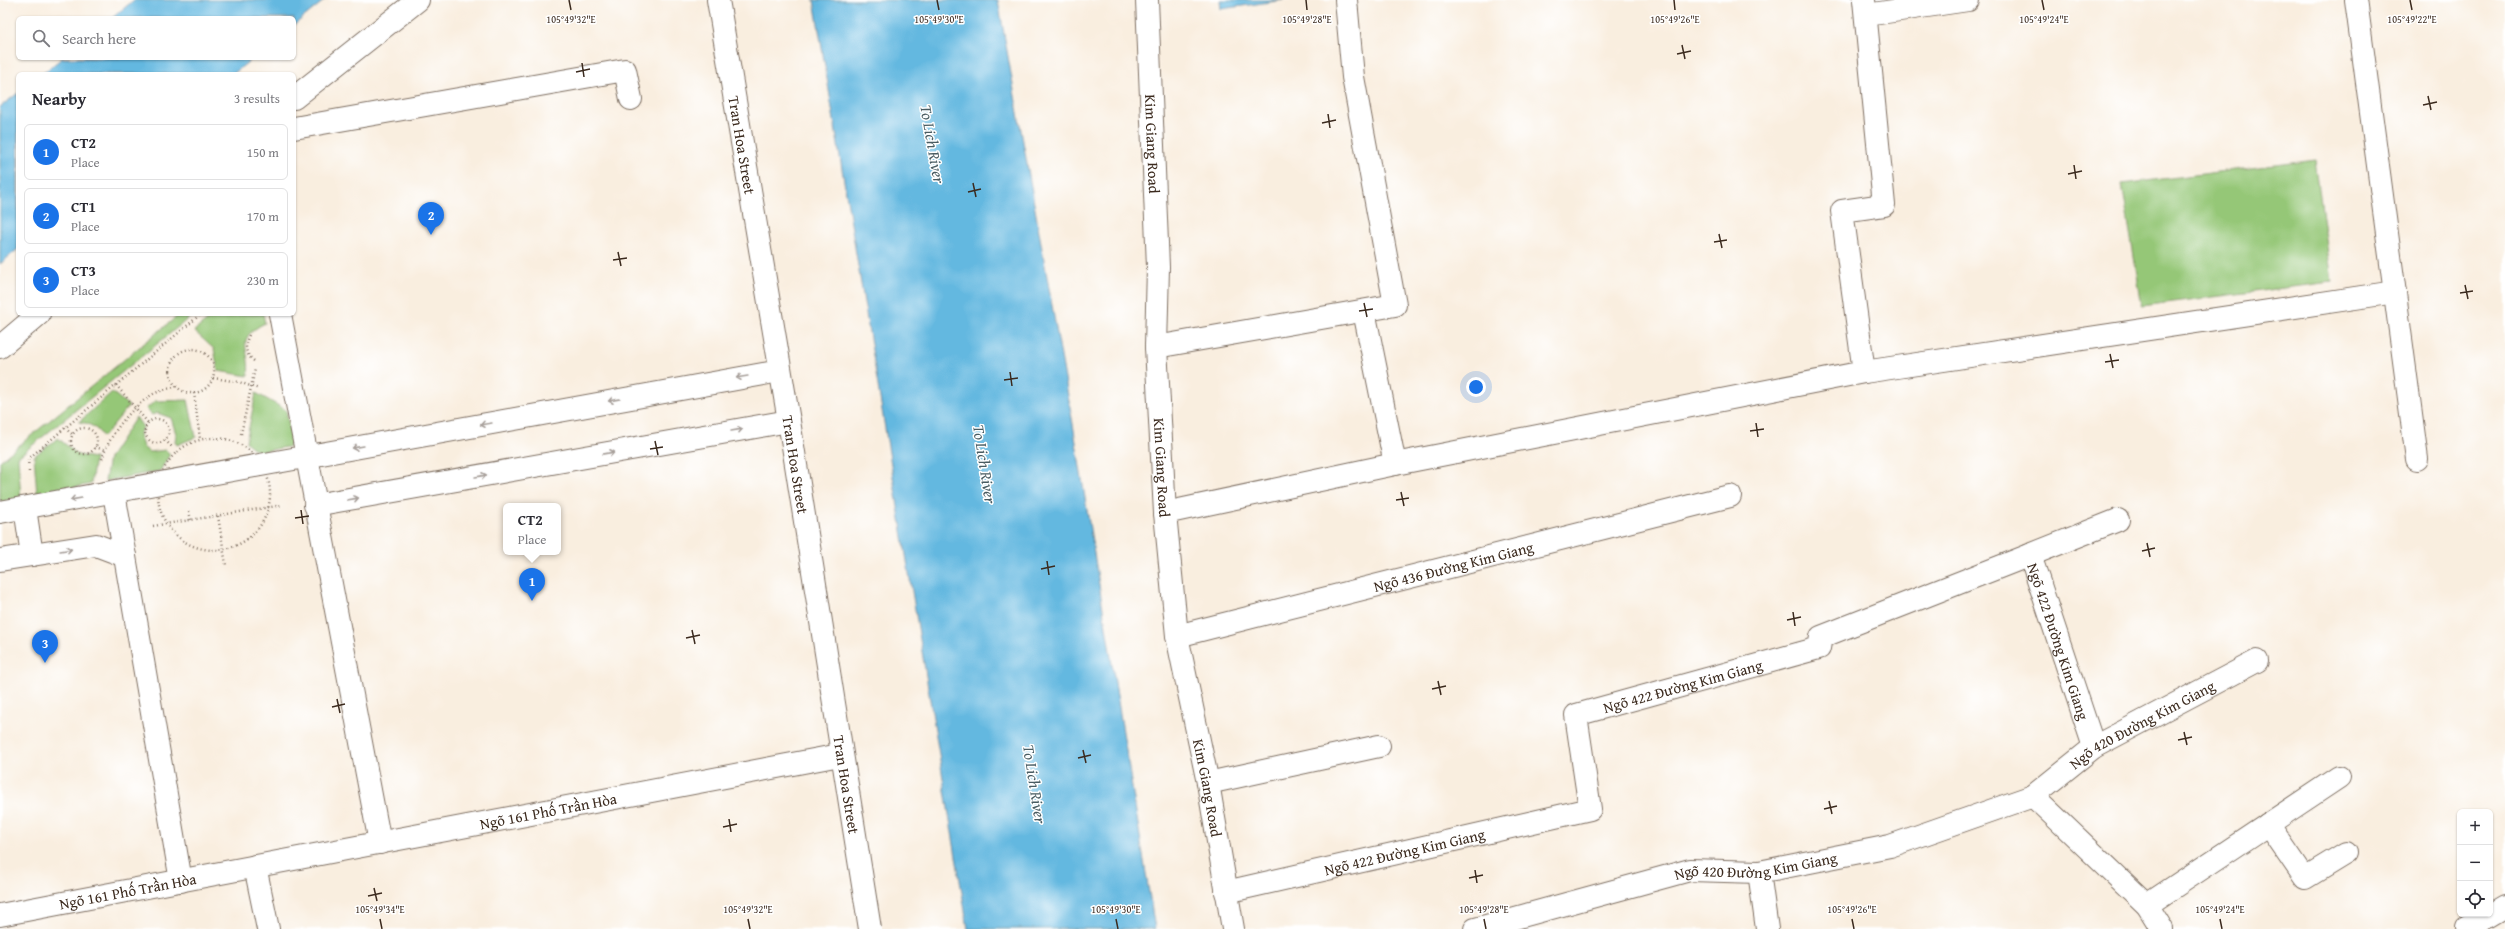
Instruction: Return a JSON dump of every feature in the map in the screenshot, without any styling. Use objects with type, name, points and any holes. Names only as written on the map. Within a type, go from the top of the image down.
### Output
[{"type":"main road","points":[[296,96],[418,0]]},
{"type":"main road","name":"Tran Hoa Street","points":[[718,0],[789,421],[840,755],[870,929]]},
{"type":"main road","name":"Kim Giang Road","points":[[1147,0],[1158,267],[1156,347],[1165,513],[1177,636],[1208,783],[1233,929]]},
{"type":"main road","points":[[1156,347],[1395,305],[1353,77],[1346,0]]},
{"type":"main road","points":[[1864,372],[1842,211],[1884,205],[1865,8],[1968,0]]},
{"type":"main road","points":[[2356,0],[2417,459]]},
{"type":"main road","points":[[296,128],[625,70],[631,99]]},
{"type":"main road","points":[[1165,513],[1395,464],[1864,372],[2395,292]]},
{"type":"main road","points":[[1364,311],[1395,464]]},
{"type":"main road","points":[[0,347],[37,316]]},
{"type":"main road","points":[[280,316],[305,457],[380,843]]},
{"type":"main road","points":[[0,512],[780,371]]},
{"type":"main road","points":[[315,506],[789,421]]},
{"type":"main road","points":[[105,494],[125,556],[181,881]]},
{"type":"main road","name":"Ngõ 436 Đường Kim Giang","points":[[1177,636],[1730,496]]},
{"type":"main road","points":[[28,507],[32,555]]},
{"type":"main road","points":[[2030,555],[2118,520]]},
{"type":"main road","points":[[0,560],[96,545],[125,556]]},
{"type":"main road","name":"Ngõ 422 Đường Kim Giang","points":[[1226,892],[1590,809],[1576,715],[1819,648],[1821,637],[2030,555],[2094,747]]},
{"type":"main road","name":"Ngõ 420 Đường Kim Giang","points":[[1475,929],[1690,870],[1759,872],[1890,846],[2033,796],[2094,747],[2257,661]]},
{"type":"main road","points":[[1208,783],[1379,746]]},
{"type":"main road","name":"Ngõ 161 Phố Trần Hòa","points":[[0,915],[840,755]]},
{"type":"main road","points":[[2148,905],[2339,777]]},
{"type":"main road","points":[[2033,796],[2148,905],[2162,929]]},
{"type":"main road","points":[[2268,824],[2304,878],[2346,853]]},
{"type":"main road","points":[[255,866],[268,929]]},
{"type":"main road","points":[[1759,872],[1767,929]]},
{"type":"main road","points":[[2466,929],[2505,906]]},
{"type":"path","points":[[28,507],[28,459],[199,316]]},
{"type":"path","points":[[187,350],[201,351],[207,354],[214,367],[213,378],[207,388],[194,393],[186,392],[176,386],[171,378],[171,364],[174,357],[187,350]]},
{"type":"path","points":[[239,443],[256,362]]},
{"type":"path","points":[[213,378],[251,385],[296,406]]},
{"type":"path","points":[[116,385],[149,424]]},
{"type":"path","points":[[105,494],[100,464],[116,428],[135,408],[151,395],[176,386]]},
{"type":"path","points":[[194,393],[200,439]]},
{"type":"path","points":[[157,420],[164,422],[169,429],[165,440],[155,443],[148,439],[146,428],[149,424],[157,420]]},
{"type":"path","points":[[65,428],[73,435]]},
{"type":"path","points":[[85,428],[90,430],[96,436],[96,447],[88,454],[79,453],[71,444],[73,435],[77,430],[85,428]]},
{"type":"path","points":[[96,447],[105,450]]},
{"type":"path","points":[[189,511],[191,520],[248,511]]},
{"type":"path","points":[[218,516],[226,565]]},
{"type":"green space","points":[[2315,160],[2332,282],[2142,306],[2122,184]]},
{"type":"green space","points":[[178,316],[192,316],[18,457],[21,498],[0,502],[0,461]]},
{"type":"green space","points":[[213,316],[263,316],[265,323],[255,329],[246,340],[249,367],[248,376],[218,371],[214,349],[194,331]]},
{"type":"green space","points":[[112,392],[129,406],[103,437],[93,426],[79,422]]},
{"type":"green space","points":[[256,393],[286,410],[293,446],[258,452],[246,442]]},
{"type":"green space","points":[[188,400],[196,437],[177,445],[175,442],[176,434],[171,418],[157,413],[152,415],[146,409],[155,401]]},
{"type":"green space","points":[[136,417],[143,427],[139,434],[143,447],[149,452],[166,450],[170,454],[160,471],[105,481],[109,458]]},
{"type":"green space","points":[[58,438],[78,455],[95,458],[91,484],[37,495],[34,456]]},
{"type":"water","points":[[134,0],[325,0],[296,23],[296,16],[114,16]]},
{"type":"water","name":"To Lich River","points":[[814,0],[998,0],[1073,424],[1155,929],[968,929]]},
{"type":"water","points":[[1220,0],[1284,0],[1221,9]]},
{"type":"water","points":[[60,60],[250,60],[236,72],[44,72]]},
{"type":"water","points":[[16,95],[16,251],[0,264],[0,107]]},
{"type":"place","name":"CT1","points":[[431,235]]},
{"type":"place","name":"CT2","points":[[532,601]]},
{"type":"place","name":"CT3","points":[[45,663]]}]
